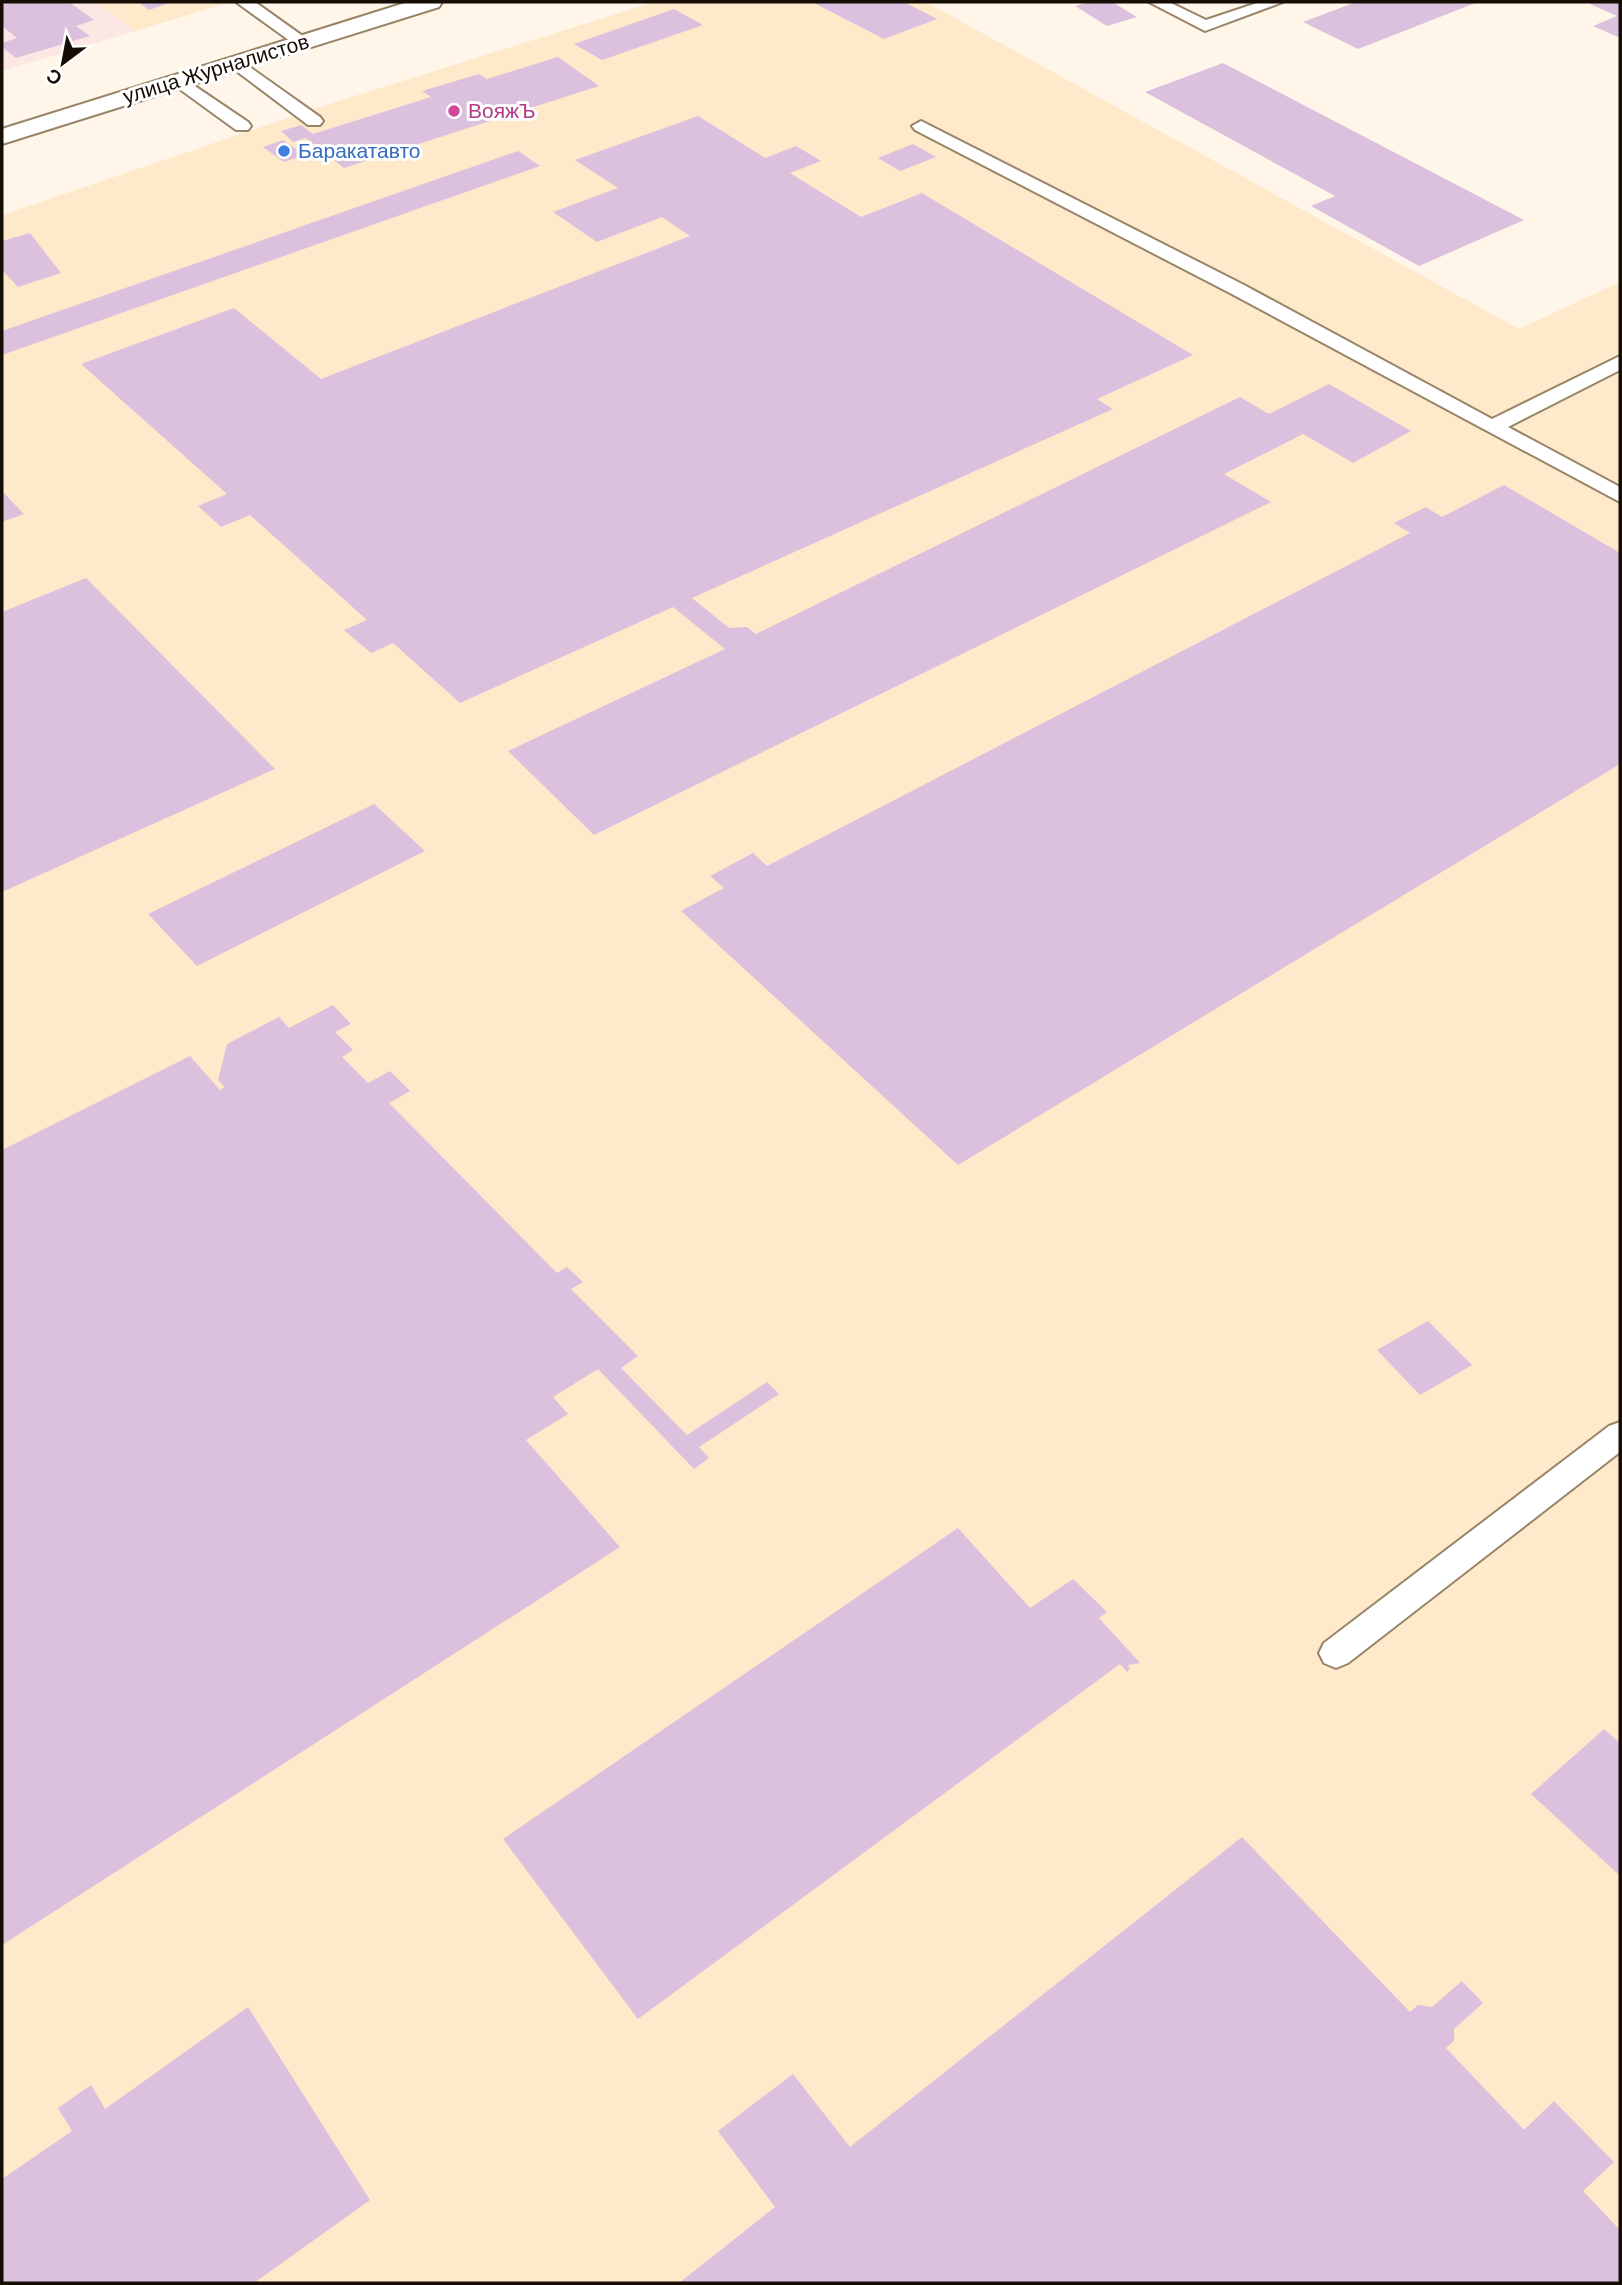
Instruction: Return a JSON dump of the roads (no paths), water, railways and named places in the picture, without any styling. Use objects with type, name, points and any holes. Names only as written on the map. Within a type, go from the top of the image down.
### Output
[{"type":"street","name":"улица Журналистов","points":[[2,137],[431,2]]},
{"type":"lane","points":[[244,2],[303,42]]},
{"type":"lane","points":[[1157,2],[1205,26],[1275,2]]},
{"type":"lane","points":[[237,63],[313,121]]},
{"type":"lane","points":[[180,81],[242,126]]},
{"type":"lane","points":[[921,126],[1494,426],[1620,496]]},
{"type":"lane","points":[[1494,426],[1620,362]]},
{"type":"lane","points":[[1336,1653],[1620,1435]]},
{"type":"place","name":"ВояжЪ","points":[[454,111]]},
{"type":"place","name":"Баракатавто","points":[[284,151]]}]
